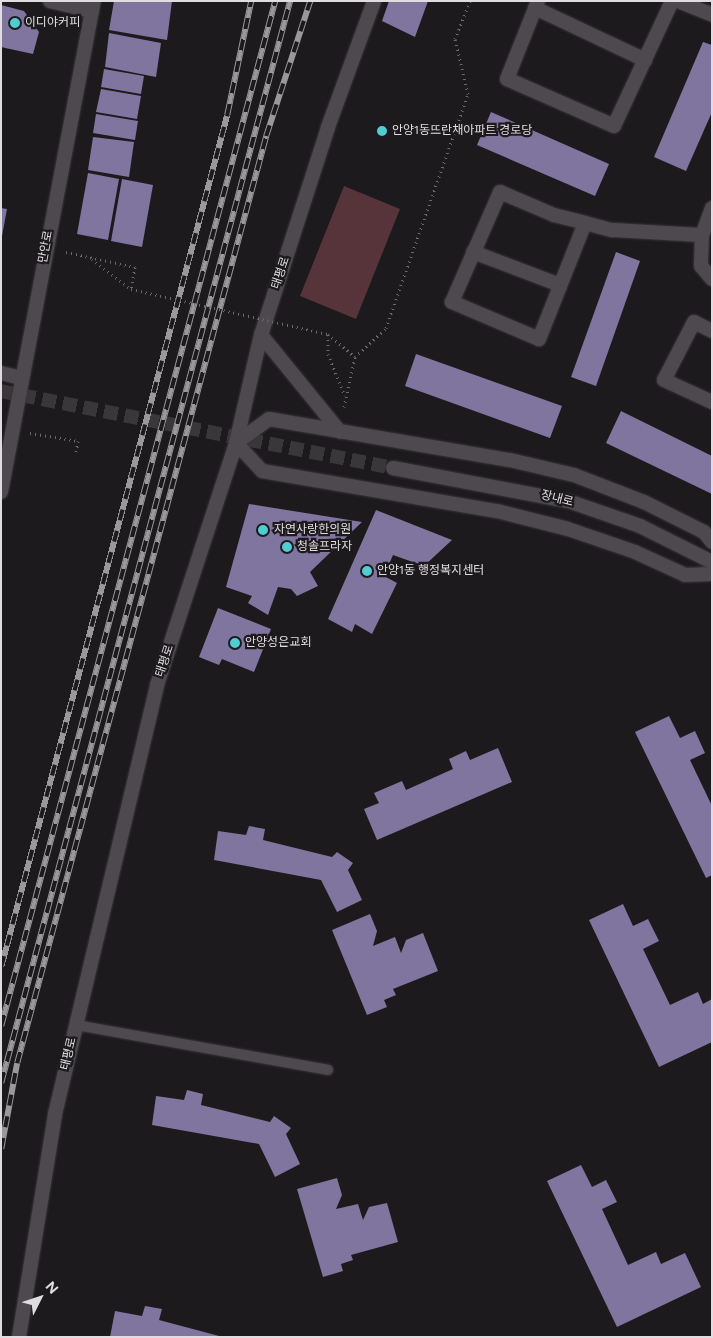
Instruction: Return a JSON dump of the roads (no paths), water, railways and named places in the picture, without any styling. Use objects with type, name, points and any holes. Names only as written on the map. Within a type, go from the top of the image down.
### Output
[{"type":"street","points":[[50,1],[93,6]]},
{"type":"street","name":"태평로","points":[[19,1337],[55,1114],[157,685],[236,443],[261,335],[328,127],[374,1]]},
{"type":"street","points":[[645,60],[536,5],[507,79],[614,126],[645,60],[672,1]]},
{"type":"street","points":[[678,1],[712,16]]},
{"type":"street","name":"만안로","points":[[1,492],[9,422],[21,378],[93,6]]},
{"type":"street","points":[[585,223],[539,339],[452,302],[500,192],[554,215],[585,223],[612,230],[702,235]]},
{"type":"street","points":[[712,208],[702,235],[701,266],[712,279]]},
{"type":"street","points":[[473,252],[560,285]]},
{"type":"street","points":[[712,331],[694,322],[664,380],[712,402]]},
{"type":"street","points":[[261,335],[340,432]]},
{"type":"street","points":[[1,373],[21,378]]},
{"type":"street","points":[[712,542],[704,532],[644,502],[574,475],[510,460],[269,419],[236,443],[262,471],[497,511],[568,529],[635,552],[685,575],[712,574]]},
{"type":"street","name":"장내로","points":[[392,468],[568,501],[640,526],[712,562]]},
{"type":"lane","points":[[76,1025],[328,1070]]},
{"type":"tunnel","points":[[1,391],[393,468]]},
{"type":"railway","points":[[1,967],[227,115],[251,1]]},
{"type":"railway","points":[[1,1026],[275,1]]},
{"type":"railway","points":[[1,1083],[290,1]]},
{"type":"railway","points":[[1,1149],[17,1063],[266,136],[310,1]]},
{"type":"place","name":"이디야커피","points":[[15,23]]},
{"type":"place","name":"안양1동뜨란채아파트 경로당","points":[[382,131]]},
{"type":"place","name":"자연사랑한의원","points":[[263,530]]},
{"type":"place","name":"청솔프라자","points":[[287,547]]},
{"type":"place","name":"안양1동 행정복지센터","points":[[367,571]]},
{"type":"place","name":"안양성은교회","points":[[235,643]]}]
